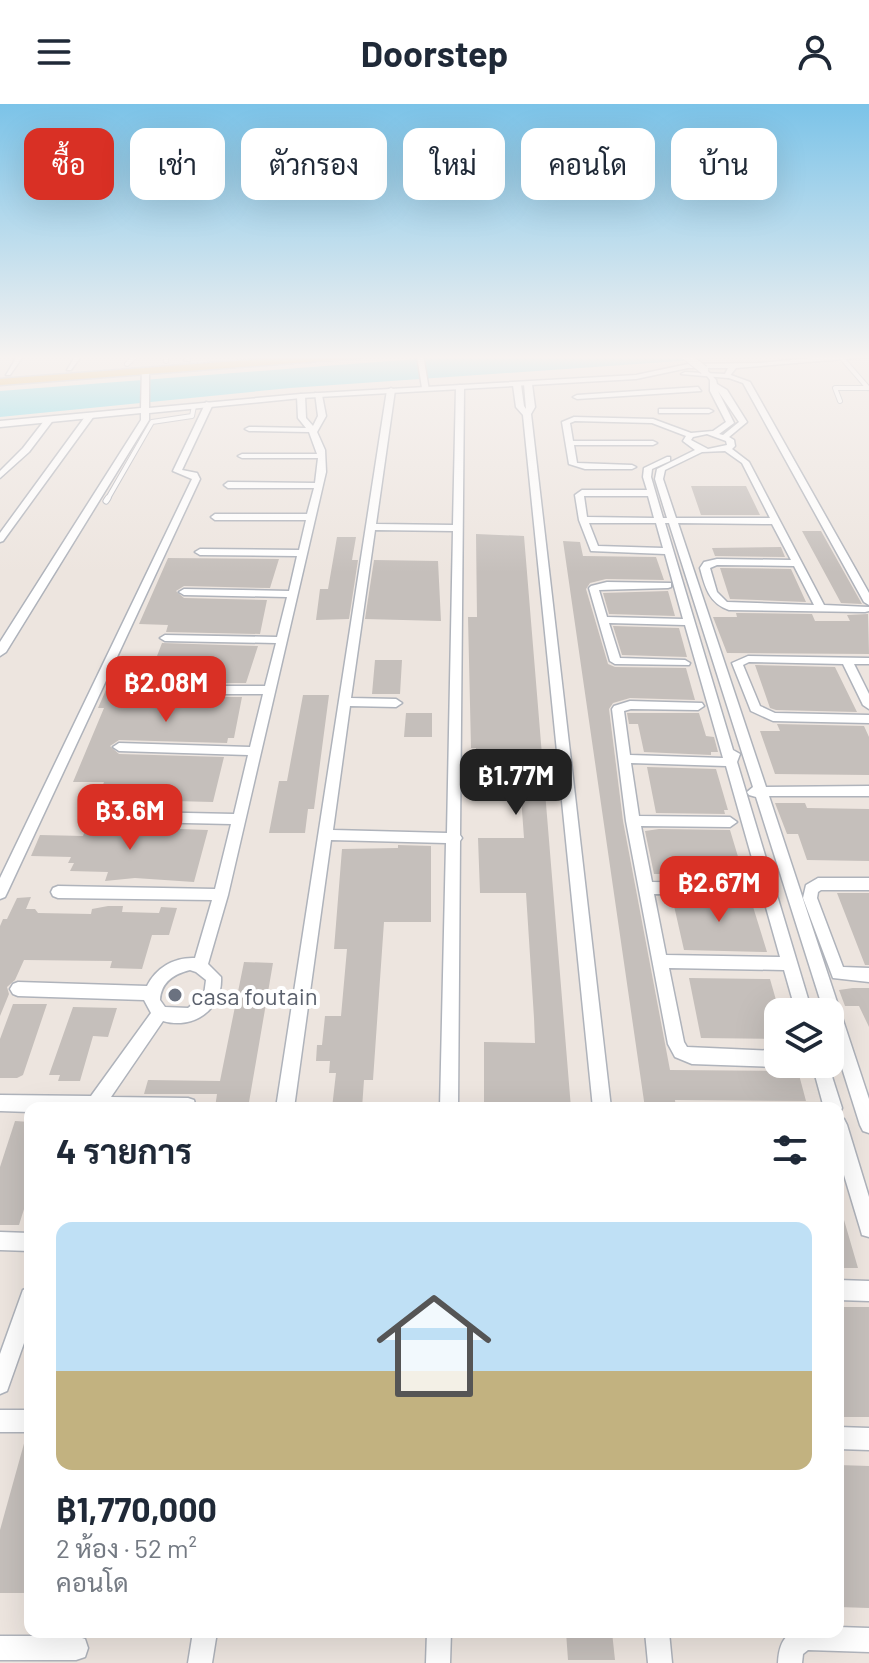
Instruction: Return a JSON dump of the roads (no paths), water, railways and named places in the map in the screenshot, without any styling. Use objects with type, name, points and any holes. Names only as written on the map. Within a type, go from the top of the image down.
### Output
[{"type":"street","points":[[0,476],[43,428]]},
{"type":"street","points":[[0,539],[81,428]]},
{"type":"street","points":[[0,652],[140,428]]},
{"type":"street","points":[[0,893],[196,479],[194,475],[177,471],[198,428]]},
{"type":"street","points":[[200,966],[221,895],[319,486],[321,456],[312,428]]},
{"type":"street","points":[[286,1102],[386,428]]},
{"type":"street","points":[[449,1102],[459,428]]},
{"type":"street","points":[[528,428],[601,1102]]},
{"type":"street","points":[[566,428],[575,465],[632,467]]},
{"type":"street","points":[[670,428],[694,443],[727,449],[745,462],[821,609]]},
{"type":"street","points":[[723,428],[647,470],[652,493],[666,520],[741,733],[869,1125]]},
{"type":"street","points":[[726,436],[736,428]]},
{"type":"street","points":[[773,428],[866,589],[867,606],[821,609],[722,605],[714,596],[705,568],[707,564],[717,562],[799,563]]},
{"type":"street","points":[[249,429],[314,430]]},
{"type":"street","points":[[715,433],[726,436],[732,443],[727,449]]},
{"type":"street","points":[[569,443],[653,443]]},
{"type":"street","points":[[694,443],[659,472],[669,551],[800,998]]},
{"type":"street","points":[[242,456],[321,456]]},
{"type":"street","points":[[228,485],[319,486]]},
{"type":"street","points":[[652,493],[582,493],[579,495],[583,520],[594,549],[669,551]]},
{"type":"street","points":[[215,517],[311,517]]},
{"type":"street","points":[[583,520],[776,521]]},
{"type":"street","points":[[373,527],[458,528]]},
{"type":"street","points":[[200,552],[303,553]]},
{"type":"street","points":[[668,585],[594,588],[615,661],[685,663]]},
{"type":"street","points":[[184,592],[293,594]]},
{"type":"street","points":[[602,620],[690,622]]},
{"type":"street","points":[[165,638],[281,640]]},
{"type":"street","points":[[869,661],[748,659],[737,663],[755,708],[766,715],[869,719]]},
{"type":"street","points":[[846,660],[869,705]]},
{"type":"street","points":[[144,690],[269,690]]},
{"type":"street","points":[[345,702],[396,703]]},
{"type":"street","points":[[698,706],[630,705],[618,709],[633,821],[676,1044],[681,1052],[692,1056],[764,1059]]},
{"type":"street","points":[[731,762],[741,733]]},
{"type":"street","points":[[119,747],[255,751]]},
{"type":"street","points":[[624,759],[731,762]]},
{"type":"street","points":[[740,792],[869,791]]},
{"type":"street","points":[[95,816],[239,819]]},
{"type":"street","points":[[633,821],[730,822]]},
{"type":"street","points":[[326,835],[455,838]]},
{"type":"street","points":[[869,884],[818,884],[811,889],[810,898],[838,973],[869,975]]},
{"type":"street","points":[[646,888],[747,889]]},
{"type":"street","points":[[58,892],[221,895]]},
{"type":"street","points":[[660,961],[790,964]]},
{"type":"street","points":[[179,965],[200,966],[213,977],[215,985],[208,1003],[190,1016],[179,1018],[160,1013],[152,1001],[152,993],[155,984],[179,965]]},
{"type":"street","points":[[18,989],[152,993]]},
{"type":"street","points":[[98,1102],[160,1013]]},
{"type":"street","points":[[824,1078],[831,1102]]},
{"type":"street","points":[[0,1103],[24,1104]]},
{"type":"street","points":[[844,1145],[869,1228]]},
{"type":"street","points":[[0,1241],[24,1242]]},
{"type":"street","points":[[844,1290],[869,1291]]},
{"type":"street","points":[[0,1384],[24,1314]]},
{"type":"street","points":[[0,1421],[24,1421]]},
{"type":"street","points":[[844,1438],[869,1439]]},
{"type":"street","points":[[200,1663],[204,1638]]},
{"type":"street","points":[[438,1663],[439,1638]]},
{"type":"street","points":[[658,1638],[660,1663]]},
{"type":"street","points":[[790,1663],[791,1647],[805,1638],[869,1640]]},
{"type":"street","points":[[0,1648],[76,1648]]},
{"type":"lane","points":[[106,501],[149,428]]},
{"type":"place","name":"casa foutain","points":[[175,995]]}]
